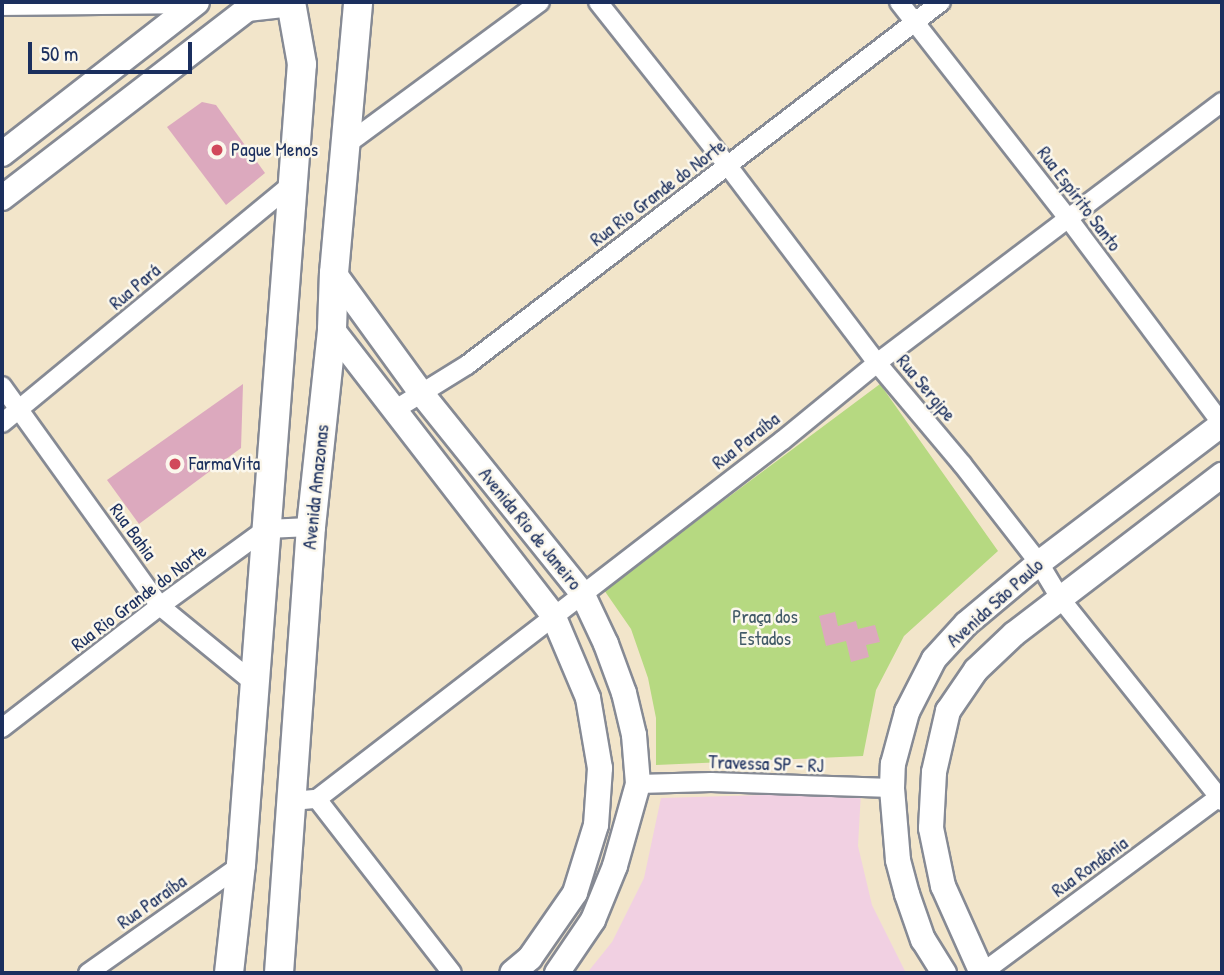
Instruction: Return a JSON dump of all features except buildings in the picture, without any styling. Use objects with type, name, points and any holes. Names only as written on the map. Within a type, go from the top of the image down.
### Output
[{"type":"main road","name":"Avenida Amazonas","points":[[279,973],[304,800],[311,527],[332,329],[334,273],[358,2]]},
{"type":"main road","points":[[229,973],[241,865],[253,682],[303,64],[298,3]]},
{"type":"street","points":[[346,145],[540,2]]},
{"type":"street","name":"Rua Sergipe","points":[[598,2],[728,166],[877,363],[962,464],[1039,563],[1060,598],[1221,798]]},
{"type":"street","name":"Rua Espírito Santo","points":[[899,2],[1068,218],[1222,424]]},
{"type":"street","name":"Rua Rio Grande do Norte","points":[[396,409],[467,365],[942,2]]},
{"type":"street","points":[[2,6],[196,3]]},
{"type":"street","points":[[2,154],[196,3]]},
{"type":"street","points":[[2,198],[247,9],[298,3]]},
{"type":"street","name":"Rua Paraíba","points":[[304,800],[582,593],[783,440],[877,363],[1222,102]]},
{"type":"street","name":"Rua Pará","points":[[2,423],[294,183]]},
{"type":"street","name":"Avenida Rio de Janeiro","points":[[334,273],[422,394],[582,593],[606,644],[624,692],[634,735],[638,784],[615,866],[593,920],[557,973]]},
{"type":"street","name":"Avenida Rio de Janeiro","points":[[332,329],[553,615],[588,698],[600,768],[596,825],[575,893],[530,958],[512,973]]},
{"type":"street","name":"Rua Bahia","points":[[2,387],[160,606],[253,682]]},
{"type":"street","name":"Avenida São Paulo","points":[[944,973],[923,940],[898,860],[892,788],[893,764],[907,712],[934,659],[966,624],[1039,563],[1222,424]]},
{"type":"street","name":"Avenida São Paulo","points":[[982,973],[943,886],[931,828],[934,772],[948,711],[976,670],[1014,634],[1222,475]]},
{"type":"street","points":[[266,529],[311,527]]},
{"type":"street","name":"Rua Rio Grande do Norte","points":[[2,728],[160,606],[266,529]]},
{"type":"street","name":"Travessa SP - RJ","points":[[638,784],[711,782],[892,788]]},
{"type":"street","name":"Rua Rondônia","points":[[982,973],[1221,798]]},
{"type":"street","points":[[304,800],[452,973]]},
{"type":"street","name":"Rua Paraíba","points":[[88,973],[241,865]]},
{"type":"shaded area","points":[[861,792],[858,846],[872,905],[906,973],[587,973],[612,942],[644,878],[661,798]]},
{"type":"green space","name":"Praça dos Estados","points":[[880,384],[998,551],[904,636],[876,690],[863,756],[656,765],[656,718],[648,678],[631,629],[604,590]]},
{"type":"place","name":"Pague Menos","points":[[217,150]]},
{"type":"place","name":"FarmaVita","points":[[175,464]]}]
